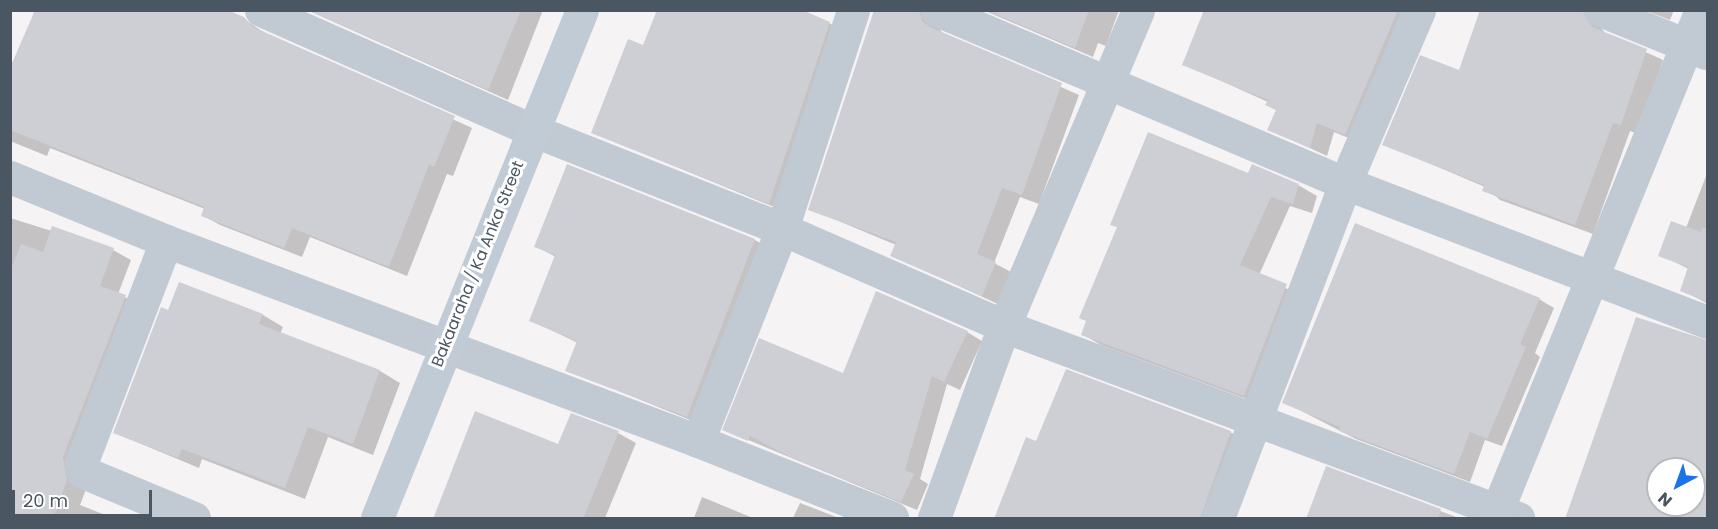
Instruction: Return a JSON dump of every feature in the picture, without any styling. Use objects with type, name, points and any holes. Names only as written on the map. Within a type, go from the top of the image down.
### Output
[{"type":"street","points":[[261,10],[532,130],[782,229],[1004,326],[1503,516],[1594,276],[1697,49],[1701,10]]},
{"type":"street","name":"Bakaaraha / Ka Anka Street","points":[[376,519],[582,10]]},
{"type":"street","points":[[698,441],[782,229],[853,10]]},
{"type":"street","points":[[937,10],[1104,83],[1345,183],[1594,276],[1707,322]]},
{"type":"street","points":[[934,519],[1004,326],[1104,83],[1138,10]]},
{"type":"street","points":[[1218,519],[1257,421],[1345,183],[1419,10]]},
{"type":"street","points":[[1600,10],[1697,49]]},
{"type":"street","points":[[10,177],[166,242],[698,441],[892,519]]},
{"type":"street","points":[[166,242],[81,464],[83,472],[194,519]]},
{"type":"building","points":[[35,10],[227,10],[244,17],[253,27],[455,116],[434,167],[429,165],[389,267],[292,228],[284,248],[201,216],[204,207],[10,130],[10,68]]},
{"type":"building","points":[[308,10],[521,10],[488,90]]},
{"type":"building","points":[[657,10],[802,10],[830,22],[769,204],[591,133],[628,39],[643,45]]},
{"type":"building","points":[[874,10],[919,10],[922,21],[930,27],[1062,83],[1022,195],[1002,188],[977,254],[996,262],[982,296],[890,256],[896,242],[808,210]]},
{"type":"building","points":[[986,10],[1089,10],[1075,48]]},
{"type":"building","points":[[1204,10],[1398,10],[1345,135],[1317,123],[1310,148],[1267,130],[1276,110],[1265,105],[1268,100],[1182,65]]},
{"type":"building","points":[[1480,10],[1582,10],[1592,27],[1647,49],[1621,125],[1613,123],[1575,225],[1482,191],[1484,185],[1382,145],[1420,55],[1459,70]]},
{"type":"building","points":[[1148,132],[1248,173],[1252,164],[1299,184],[1293,204],[1271,197],[1240,265],[1287,284],[1244,396],[1081,335],[1086,321],[1079,318],[1117,227],[1110,225]]},
{"type":"building","points":[[567,164],[755,239],[687,417],[565,371],[577,341],[529,321],[555,255],[534,247]]},
{"type":"building","points":[[1671,221],[1701,232],[1702,228],[1707,228],[1707,302],[1680,291],[1688,267],[1658,256]]},
{"type":"building","points":[[1355,223],[1540,298],[1520,344],[1526,347],[1487,439],[1470,432],[1454,474],[1339,431],[1340,427],[1282,403]]},
{"type":"building","points":[[52,226],[114,248],[100,286],[126,295],[63,457],[67,480],[53,519],[10,519],[10,271],[21,244],[43,252]]},
{"type":"building","points":[[179,282],[263,314],[259,324],[380,370],[353,444],[308,427],[285,488],[182,449],[178,458],[113,433],[161,307],[168,310]]},
{"type":"building","points":[[876,291],[968,331],[944,382],[932,376],[905,470],[914,474],[901,502],[794,459],[750,436],[748,441],[722,430],[759,338],[843,373]]},
{"type":"building","points":[[1636,317],[1707,340],[1707,519],[1565,519]]},
{"type":"building","points":[[1066,369],[1231,431],[1200,519],[994,519],[1026,437],[1036,441]]},
{"type":"building","points":[[475,411],[558,444],[571,413],[619,431],[583,519],[433,519]]},
{"type":"building","points":[[1326,466],[1441,509],[1438,519],[1306,519]]}]
